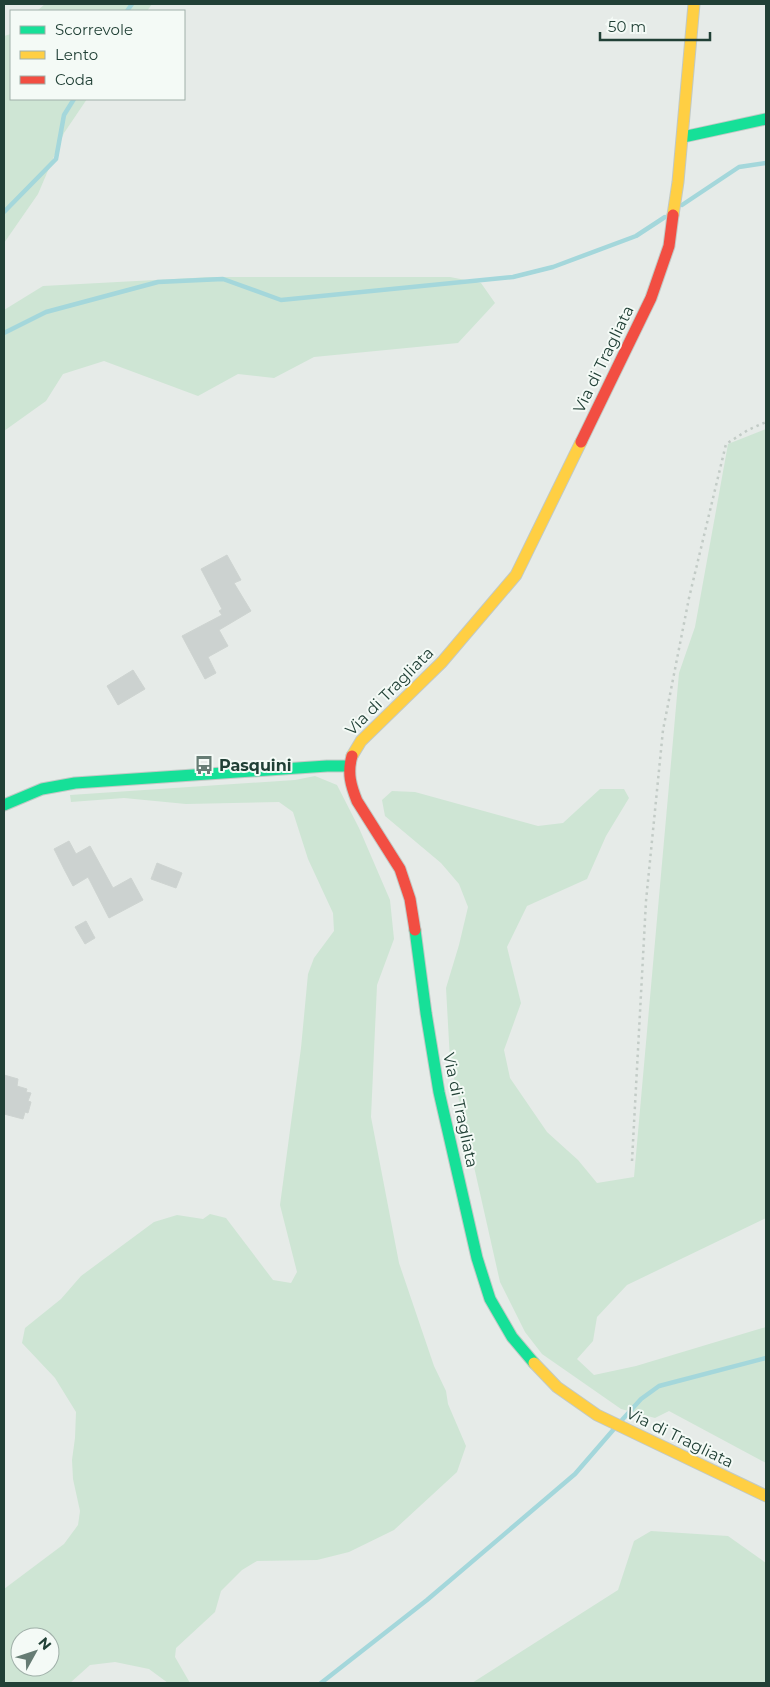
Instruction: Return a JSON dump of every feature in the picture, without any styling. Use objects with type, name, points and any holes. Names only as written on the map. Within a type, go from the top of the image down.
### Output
[{"type":"street","name":"Via di Tragliata","points":[[694,4],[683,137],[669,246],[651,298],[516,575],[442,662],[361,741],[351,755],[348,766],[350,783],[357,801],[400,869],[410,900],[439,1092],[476,1258],[490,1299],[512,1337],[557,1387],[597,1415],[766,1496]]},
{"type":"street","points":[[683,137],[766,119]]},
{"type":"street","points":[[4,806],[42,789],[75,782],[348,766]]},
{"type":"path","points":[[632,1161],[646,900],[663,730],[689,598],[726,444],[748,430],[766,422]]},
{"type":"green space","points":[[45,4],[152,4],[148,10],[38,10]]},
{"type":"green space","points":[[10,34],[10,100],[86,100],[64,133],[38,194],[4,243],[4,36]]},
{"type":"green space","points":[[211,277],[450,277],[481,283],[495,303],[458,343],[314,357],[274,378],[238,374],[198,396],[104,361],[63,374],[46,401],[4,431],[4,310],[43,286]]},
{"type":"green space","points":[[766,429],[766,1218],[627,1285],[597,1317],[593,1341],[577,1359],[594,1375],[636,1366],[766,1327],[766,1463],[669,1411],[655,1418],[621,1409],[542,1354],[525,1332],[500,1282],[450,1060],[446,988],[468,907],[459,884],[441,863],[385,816],[382,800],[392,791],[415,792],[538,826],[563,823],[600,789],[624,789],[629,798],[606,836],[587,879],[527,906],[507,947],[521,1003],[504,1050],[510,1078],[547,1132],[578,1160],[597,1183],[634,1177],[679,673],[695,627],[728,444]]},
{"type":"green space","points":[[315,776],[337,785],[359,828],[390,900],[394,939],[377,985],[371,1117],[399,1263],[434,1366],[446,1391],[448,1404],[466,1446],[457,1472],[394,1530],[349,1552],[317,1560],[257,1561],[242,1570],[221,1591],[215,1612],[176,1648],[175,1657],[190,1683],[168,1683],[149,1669],[115,1662],[90,1665],[70,1683],[4,1683],[4,1589],[64,1544],[78,1525],[80,1511],[73,1479],[72,1460],[76,1412],[55,1378],[22,1343],[25,1328],[61,1299],[81,1276],[154,1222],[177,1215],[203,1219],[210,1214],[226,1218],[273,1280],[291,1283],[297,1272],[280,1205],[301,1048],[308,974],[314,958],[334,931],[333,913],[308,859],[293,812],[279,802],[186,804],[124,798],[71,802],[70,795],[295,780]]},
{"type":"green space","points":[[651,1531],[728,1536],[766,1563],[766,1683],[472,1683],[618,1590],[634,1541]]},
{"type":"building","points":[[227,555],[241,580],[234,583],[251,611],[219,630],[228,646],[208,657],[216,673],[205,679],[182,636],[222,615],[219,611],[222,609],[201,569]]},
{"type":"building","points":[[133,670],[145,689],[118,705],[107,686]]},
{"type":"building","points":[[69,841],[76,854],[90,846],[113,888],[131,878],[143,900],[109,918],[88,877],[73,886],[64,869],[54,849]]},
{"type":"building","points":[[157,863],[182,873],[176,888],[151,879]]},
{"type":"building","points":[[86,921],[95,938],[85,944],[75,927]]},
{"type":"building","points":[[4,1075],[18,1079],[17,1086],[27,1089],[26,1092],[31,1093],[28,1101],[31,1102],[28,1113],[25,1112],[23,1119],[4,1114]]},
{"type":"waterway","points":[[128,10],[132,4]]},
{"type":"waterway","points":[[4,212],[56,159],[64,115],[73,100]]},
{"type":"waterway","points":[[682,205],[739,167],[766,163]]},
{"type":"waterway","points":[[4,333],[46,312],[158,282],[223,279],[281,300],[513,277],[553,267],[636,236],[665,217]]},
{"type":"waterway","points":[[622,1420],[641,1399],[659,1386],[766,1358]]},
{"type":"waterway","points":[[321,1683],[427,1600],[575,1474],[614,1429]]},
{"type":"traffic: fast","points":[[683,137],[766,119]]},
{"type":"traffic: fast","points":[[4,805],[42,789],[75,783],[348,766]]},
{"type":"traffic: fast","points":[[415,930],[439,1092],[477,1258],[490,1299],[512,1337],[534,1363]]},
{"type":"traffic: slow","points":[[673,215],[678,182],[694,4]]},
{"type":"traffic: slow","points":[[352,756],[361,741],[442,662],[516,575],[581,442]]},
{"type":"traffic: slow","points":[[534,1363],[557,1387],[597,1415],[766,1496]]},
{"type":"traffic: jam","points":[[581,442],[651,298],[669,246],[673,215]]},
{"type":"traffic: jam","points":[[352,756],[351,785],[357,801],[400,869],[410,899],[415,930]]},
{"type":"place","name":"Pasquini","points":[[204,765]]}]
